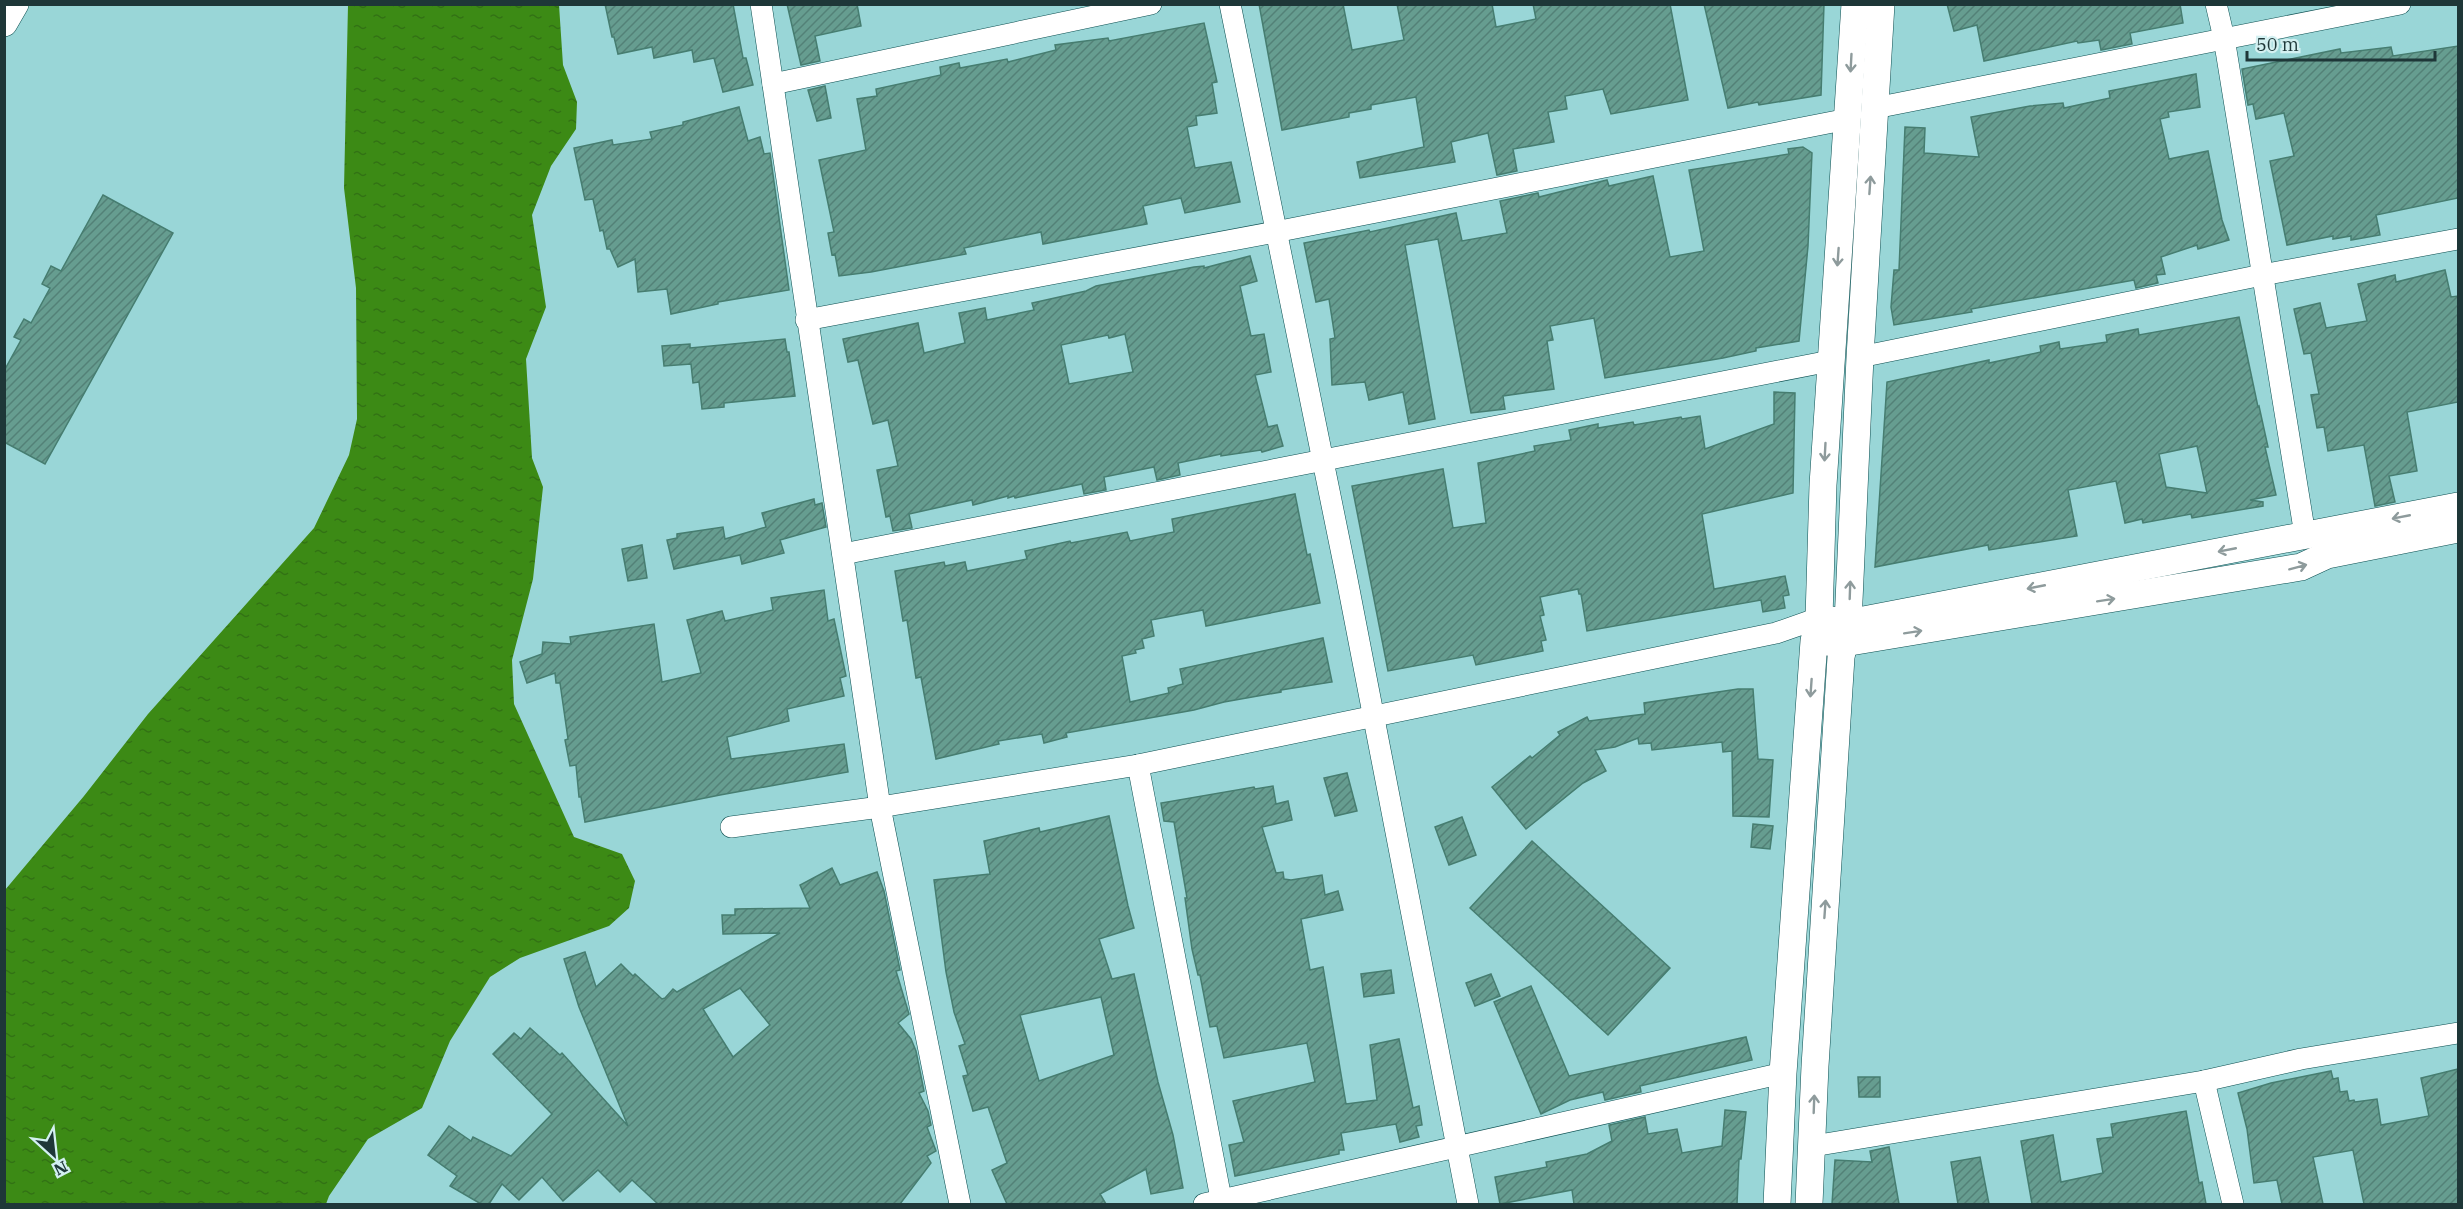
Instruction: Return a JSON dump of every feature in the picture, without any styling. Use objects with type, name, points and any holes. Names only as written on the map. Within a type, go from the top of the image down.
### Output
[{"type":"street","points":[[4,23],[15,4]]},
{"type":"street","points":[[761,4],[806,320],[880,807],[960,1204]]},
{"type":"street","points":[[773,84],[1151,4]]},
{"type":"street","points":[[1230,4],[1323,460],[1468,1204]]},
{"type":"street","points":[[1777,1204],[1783,1074],[1816,630],[1830,361],[1855,4]]},
{"type":"street","points":[[1809,1204],[1841,657],[1846,633],[1881,4]]},
{"type":"street","points":[[2216,4],[2224,38],[2305,535]]},
{"type":"street","points":[[1875,108],[2400,4]]},
{"type":"street","points":[[806,320],[1275,232],[1848,119]]},
{"type":"street","points":[[1860,357],[2262,275],[2458,239]]},
{"type":"street","points":[[843,554],[1830,361]]},
{"type":"street","points":[[1846,633],[2305,535],[2458,506]]},
{"type":"street","points":[[731,827],[880,807],[1138,765],[1776,633],[1816,630],[1846,633],[2301,567],[2327,555],[2458,529]]},
{"type":"street","points":[[1138,765],[1216,1203],[1783,1074]]},
{"type":"street","points":[[1813,1146],[2204,1081],[2301,1059],[2458,1033]]},
{"type":"street","points":[[2204,1081],[2233,1204]]},
{"type":"water","points":[[348,5],[559,5],[563,65],[577,102],[576,129],[551,166],[532,215],[546,307],[526,359],[532,458],[543,487],[533,579],[512,660],[514,704],[574,837],[622,854],[635,881],[629,908],[609,926],[520,958],[490,977],[450,1041],[422,1108],[368,1139],[329,1196],[326,1204],[5,1204],[5,890],[84,796],[148,714],[314,528],[349,455],[357,419],[356,288],[344,188]]},
{"type":"building","points":[[605,4],[733,4],[743,58],[746,58],[753,85],[723,92],[714,58],[694,62],[692,50],[654,58],[652,47],[618,54]]},
{"type":"building","points":[[787,4],[857,4],[861,26],[815,36],[820,61],[801,65]]},
{"type":"building","points":[[1259,4],[1343,4],[1352,50],[1404,40],[1397,4],[1492,4],[1496,27],[1536,19],[1533,4],[1670,4],[1688,100],[1611,114],[1603,89],[1565,96],[1567,109],[1548,112],[1554,142],[1513,149],[1517,171],[1497,175],[1488,133],[1451,142],[1455,162],[1360,178],[1357,162],[1424,147],[1416,97],[1371,105],[1371,109],[1349,113],[1349,117],[1282,130]]},
{"type":"building","points":[[1704,4],[1824,4],[1821,95],[1728,108]]},
{"type":"building","points":[[1947,4],[2180,4],[2183,23],[2130,33],[2132,44],[2101,50],[2099,40],[2078,43],[2077,41],[1984,61],[1977,25],[1954,31]]},
{"type":"building","points":[[1204,23],[1217,82],[1212,83],[1217,113],[1196,116],[1197,125],[1187,127],[1195,168],[1231,162],[1240,202],[1185,213],[1181,198],[1143,206],[1147,224],[1043,244],[1041,232],[964,248],[966,254],[839,276],[828,233],[834,232],[819,160],[866,150],[857,99],[877,96],[876,89],[941,75],[940,67],[959,63],[960,68],[1007,59],[1008,62],[1056,50],[1055,45],[1108,38],[1109,41]]},
{"type":"building","points":[[2458,46],[2458,198],[2376,215],[2380,235],[2351,240],[2351,236],[2333,239],[2333,236],[2287,245],[2270,161],[2294,156],[2284,113],[2256,119],[2253,104],[2248,105],[2242,69],[2340,49],[2341,53],[2391,47],[2393,56]]},
{"type":"building","points":[[2196,74],[2200,107],[2168,112],[2169,117],[2160,119],[2169,159],[2208,151],[2222,220],[2229,240],[2198,249],[2197,245],[2161,257],[2165,274],[2156,275],[2158,283],[2136,288],[2134,280],[1894,325],[1891,307],[1894,270],[1899,270],[1905,127],[1925,128],[1924,153],[1979,157],[1971,117],[2030,106],[2063,103],[2064,108],[2110,98],[2109,91]]},
{"type":"building","points":[[825,86],[831,118],[817,121],[808,90]]},
{"type":"building","points":[[739,107],[748,141],[760,137],[764,154],[770,153],[789,290],[718,302],[718,304],[671,314],[667,289],[638,292],[635,259],[618,267],[610,249],[607,249],[603,230],[600,231],[593,199],[585,200],[574,148],[612,140],[613,145],[652,139],[650,132],[683,125],[683,122]]},
{"type":"building","points":[[1803,147],[1812,153],[1808,246],[1799,341],[1756,348],[1756,351],[1723,358],[1605,378],[1594,318],[1550,326],[1553,340],[1547,341],[1554,389],[1503,396],[1505,409],[1471,413],[1438,239],[1405,245],[1435,419],[1409,424],[1403,392],[1369,400],[1365,382],[1332,385],[1330,339],[1335,338],[1329,299],[1316,302],[1304,243],[1369,230],[1370,232],[1456,213],[1462,241],[1507,233],[1500,201],[1538,193],[1539,197],[1607,180],[1609,186],[1653,176],[1670,257],[1704,251],[1689,170],[1789,154],[1788,149]]},
{"type":"building","points":[[103,195],[173,233],[45,464],[4,442],[4,371],[21,340],[14,337],[24,319],[31,323],[50,288],[42,284],[51,266],[61,271]]},
{"type":"building","points":[[1250,256],[1257,281],[1240,286],[1251,336],[1264,334],[1271,372],[1255,375],[1268,427],[1277,425],[1283,446],[1262,452],[1261,450],[1221,456],[1221,454],[1178,463],[1180,475],[1157,480],[1154,467],[1104,477],[1106,490],[1084,494],[1082,484],[1015,498],[1014,496],[1008,498],[1008,496],[973,505],[972,500],[909,514],[912,528],[893,531],[890,516],[886,517],[877,470],[898,466],[888,420],[873,424],[858,360],[848,362],[843,339],[918,323],[924,353],[965,343],[959,313],[985,308],[987,320],[1034,310],[1032,303],[1086,291],[1096,286],[1194,267],[1204,266],[1204,268]],"holes":[[[1125,334],[1133,372],[1069,384],[1061,345],[1108,335],[1109,338]]]},
{"type":"building","points":[[2445,270],[2451,297],[2458,296],[2458,402],[2407,412],[2417,471],[2389,476],[2395,502],[2375,506],[2364,445],[2328,451],[2324,427],[2317,428],[2311,395],[2319,394],[2311,353],[2304,354],[2294,309],[2320,303],[2326,328],[2367,321],[2358,284],[2395,275],[2396,282]]},
{"type":"building","points":[[2239,317],[2268,447],[2265,447],[2276,495],[2250,500],[2263,502],[2263,506],[2192,518],[2191,514],[2143,523],[2142,519],[2125,523],[2116,481],[2068,490],[2077,536],[1989,550],[1988,545],[1875,567],[1887,382],[1989,360],[1989,363],[2041,352],[2040,346],[2059,342],[2060,349],[2107,342],[2106,335],[2138,329],[2139,335]],"holes":[[[2197,446],[2207,493],[2166,487],[2159,454]]]},
{"type":"building","points":[[785,339],[795,396],[724,403],[724,407],[702,409],[699,382],[693,383],[691,364],[664,366],[662,346],[690,344],[690,348]]},
{"type":"building","points":[[1774,392],[1795,393],[1793,493],[1702,514],[1714,589],[1785,576],[1789,595],[1783,596],[1785,608],[1763,612],[1761,600],[1587,631],[1581,594],[1578,589],[1540,597],[1544,615],[1540,616],[1546,640],[1541,641],[1543,651],[1476,665],[1473,655],[1388,671],[1352,486],[1443,469],[1453,528],[1486,523],[1478,463],[1535,451],[1534,446],[1571,440],[1569,430],[1598,424],[1598,428],[1633,422],[1634,425],[1681,417],[1682,419],[1700,416],[1705,449],[1774,424]]},
{"type":"building","points":[[1295,494],[1307,555],[1310,554],[1320,603],[1206,626],[1203,610],[1151,620],[1154,636],[1142,639],[1144,648],[1135,650],[1136,653],[1122,656],[1130,702],[1169,693],[1168,688],[1183,684],[1180,669],[1323,638],[1332,682],[1066,733],[1067,737],[1044,743],[1042,734],[998,741],[999,744],[936,759],[921,677],[916,678],[907,620],[903,621],[895,571],[944,562],[945,566],[965,562],[967,571],[1027,559],[1025,551],[1127,532],[1130,541],[1174,532],[1172,519]]},
{"type":"building","points":[[814,499],[815,505],[822,503],[826,527],[780,540],[784,553],[742,564],[740,555],[674,569],[667,540],[677,538],[677,534],[723,527],[725,539],[766,527],[762,513]]},
{"type":"building","points":[[642,545],[647,578],[628,581],[622,549]]},
{"type":"building","points":[[824,590],[828,621],[834,619],[846,676],[840,678],[844,696],[787,709],[789,721],[727,737],[731,759],[844,744],[848,772],[585,822],[581,797],[579,797],[576,765],[570,766],[565,740],[568,739],[560,683],[556,683],[555,673],[527,683],[520,662],[542,654],[543,642],[571,644],[570,637],[654,624],[662,682],[701,673],[687,620],[722,611],[725,621],[773,610],[771,598]]},
{"type":"building","points":[[1738,689],[1753,689],[1758,759],[1773,760],[1769,817],[1733,816],[1732,751],[1723,752],[1722,742],[1652,750],[1651,743],[1639,744],[1638,738],[1615,747],[1595,750],[1606,771],[1583,783],[1526,829],[1492,787],[1560,735],[1558,732],[1587,717],[1589,721],[1645,714],[1644,703]]},
{"type":"building","points":[[1347,773],[1357,811],[1335,816],[1324,778]]},
{"type":"building","points":[[1273,786],[1276,804],[1288,801],[1292,820],[1262,827],[1276,873],[1283,872],[1284,879],[1291,880],[1322,875],[1325,895],[1338,891],[1343,910],[1301,919],[1310,970],[1323,967],[1346,1104],[1377,1100],[1370,1045],[1399,1039],[1413,1108],[1419,1106],[1422,1125],[1416,1126],[1419,1137],[1400,1142],[1396,1124],[1341,1133],[1344,1150],[1339,1150],[1339,1154],[1235,1176],[1229,1145],[1244,1142],[1233,1101],[1315,1082],[1307,1043],[1224,1058],[1217,1026],[1210,1027],[1200,975],[1198,975],[1192,949],[1185,898],[1187,898],[1174,822],[1164,821],[1161,803],[1254,787],[1255,789]]},
{"type":"building","points":[[1109,816],[1134,928],[1099,939],[1112,979],[1134,974],[1158,1082],[1173,1135],[1183,1188],[1151,1194],[1146,1169],[1100,1194],[1106,1204],[1007,1204],[992,1170],[1007,1163],[988,1107],[973,1111],[963,1076],[968,1075],[959,1046],[965,1044],[954,1012],[946,972],[934,880],[990,874],[984,841],[1039,828],[1040,832]],"holes":[[[1101,997],[1114,1055],[1039,1081],[1020,1015]]]},
{"type":"building","points":[[1462,817],[1476,855],[1449,865],[1435,827]]},
{"type":"building","points":[[1753,824],[1773,826],[1770,849],[1751,847]]},
{"type":"building","points":[[1532,841],[1670,968],[1608,1035],[1470,908]]},
{"type":"building","points":[[832,868],[840,885],[877,872],[884,891],[900,970],[896,971],[909,1014],[898,1023],[911,1039],[916,1051],[924,1091],[919,1093],[928,1111],[931,1125],[927,1127],[936,1151],[927,1156],[931,1163],[900,1204],[658,1204],[632,1180],[620,1192],[598,1170],[563,1201],[542,1177],[519,1200],[502,1184],[489,1204],[481,1204],[450,1186],[457,1176],[428,1155],[449,1126],[471,1141],[473,1137],[511,1156],[552,1114],[493,1054],[514,1033],[521,1039],[530,1028],[560,1055],[562,1053],[628,1126],[579,1007],[564,959],[585,952],[596,987],[621,964],[662,999],[673,989],[677,992],[780,933],[723,934],[722,915],[735,915],[735,909],[810,908],[800,885]],"holes":[[[740,988],[770,1025],[733,1057],[703,1009]]]},
{"type":"building","points":[[1391,970],[1394,993],[1364,997],[1361,974]]},
{"type":"building","points":[[1491,974],[1500,996],[1475,1006],[1466,983]]},
{"type":"building","points":[[1531,986],[1569,1076],[1746,1037],[1752,1060],[1640,1086],[1641,1092],[1605,1100],[1603,1092],[1570,1100],[1541,1114],[1494,1002]]},
{"type":"building","points":[[2458,1069],[2458,1204],[2364,1204],[2353,1150],[2313,1157],[2323,1204],[2282,1204],[2277,1180],[2254,1183],[2247,1129],[2238,1093],[2271,1083],[2331,1071],[2333,1079],[2338,1078],[2340,1092],[2347,1091],[2349,1101],[2377,1099],[2381,1125],[2429,1116],[2421,1078]]},
{"type":"building","points":[[1858,1077],[1880,1077],[1880,1097],[1859,1097]]},
{"type":"building","points":[[1725,1110],[1746,1112],[1741,1159],[1739,1159],[1737,1204],[1574,1204],[1572,1190],[1500,1204],[1495,1177],[1547,1167],[1546,1162],[1587,1154],[1612,1141],[1609,1125],[1645,1117],[1648,1134],[1677,1129],[1682,1153],[1722,1146]]},
{"type":"building","points":[[2186,1111],[2199,1183],[2202,1182],[2206,1204],[2032,1204],[2021,1141],[2053,1135],[2061,1182],[2103,1173],[2097,1139],[2113,1137],[2111,1124]]},
{"type":"building","points":[[1889,1147],[1899,1204],[1832,1204],[1835,1160],[1872,1162],[1870,1151]]},
{"type":"building","points":[[1980,1157],[1989,1204],[1958,1204],[1951,1162]]}]
